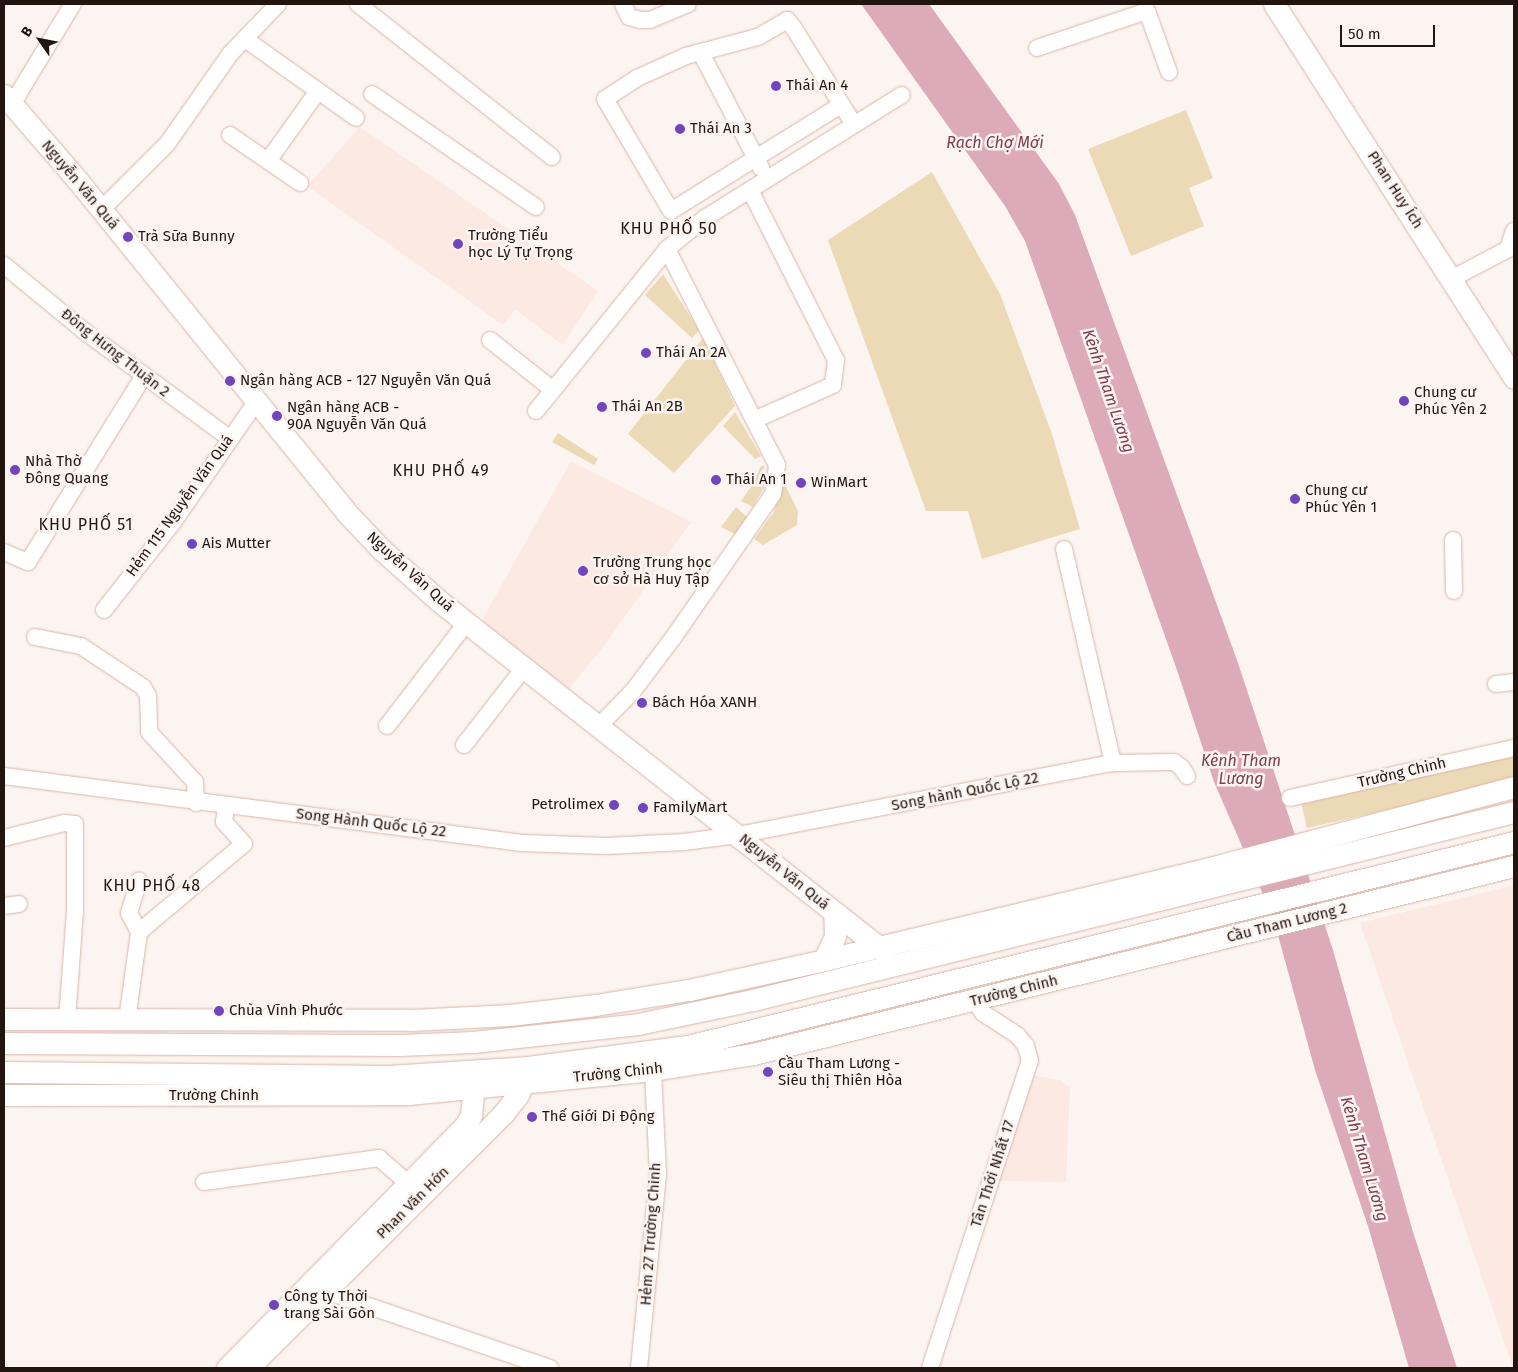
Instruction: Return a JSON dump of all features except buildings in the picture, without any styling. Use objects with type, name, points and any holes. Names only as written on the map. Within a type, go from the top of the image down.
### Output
[{"type":"main road","name":"Phan Huy Ích","points":[[1274,4],[1513,373]]},
{"type":"main road","name":"Nguyễn Văn Quá","points":[[5,98],[101,210],[256,402],[382,550],[466,622],[901,963]]},
{"type":"main road","points":[[4,1043],[275,1046],[472,1042],[638,1024],[754,1000],[901,963],[1208,879],[1337,834],[1514,787]]},
{"type":"main road","points":[[1474,797],[1480,820]]},
{"type":"main road","points":[[4,1018],[127,1020],[470,1018],[523,1014],[689,990],[824,960],[877,946],[1208,879],[1342,855],[1514,812]]},
{"type":"main road","points":[[1514,842],[1485,849],[1490,871],[1514,866]]},
{"type":"main road","name":"Cầu Tham Lương 2","points":[[1214,916],[1485,849]]},
{"type":"main road","name":"Cầu Tham Lương 2","points":[[1218,939],[1490,871]]},
{"type":"main road","points":[[824,960],[835,936],[834,912]]},
{"type":"main road","name":"Trường Chinh","points":[[652,1061],[779,1026],[1214,916]]},
{"type":"main road","name":"Trường Chinh","points":[[4,1095],[329,1096],[408,1094],[475,1080],[652,1061],[754,1054],[975,1001],[1218,939]]},
{"type":"main road","points":[[523,1014],[526,1037],[526,1075]]},
{"type":"main road","name":"Phan Văn Hớn","points":[[238,1366],[465,1126],[471,1114],[475,1080],[470,1018]]},
{"type":"main road","name":"Trường Chinh","points":[[4,1072],[389,1076],[475,1080]]},
{"type":"main road","name":"Phan Văn Hớn","points":[[238,1366],[325,1291],[503,1114],[526,1075]]},
{"type":"street","points":[[5,98],[17,96],[73,4]]},
{"type":"street","points":[[101,210],[168,144],[244,39],[278,4]]},
{"type":"street","points":[[358,4],[552,157]]},
{"type":"street","points":[[623,4],[630,17],[640,20],[650,20],[688,4]]},
{"type":"street","points":[[1037,48],[1147,11],[1169,72]]},
{"type":"street","points":[[841,105],[671,211],[605,100],[637,78],[686,56],[758,36],[786,20],[853,123]]},
{"type":"street","points":[[244,39],[356,118]]},
{"type":"street","points":[[701,53],[767,178]]},
{"type":"street","points":[[268,161],[318,91]]},
{"type":"street","points":[[372,94],[536,206]]},
{"type":"street","points":[[536,411],[667,249],[705,218],[853,123],[902,95]]},
{"type":"street","points":[[230,135],[300,183]]},
{"type":"street","points":[[750,190],[836,360],[833,385],[754,420]]},
{"type":"street","points":[[1453,278],[1508,250],[1514,231]]},
{"type":"street","points":[[599,726],[633,691],[673,638],[773,494],[777,465],[667,249]]},
{"type":"street","name":"Đông Hưng Thuận 2","points":[[4,265],[144,376],[229,438]]},
{"type":"street","points":[[490,340],[553,390]]},
{"type":"street","points":[[4,552],[28,562],[144,376]]},
{"type":"street","name":"Hẻm 115 Nguyễn Văn Quá","points":[[104,610],[174,521],[229,438],[256,402]]},
{"type":"street","points":[[1453,540],[1454,591]]},
{"type":"street","points":[[1064,549],[1113,763]]},
{"type":"street","points":[[387,726],[466,622]]},
{"type":"street","points":[[36,637],[81,646],[143,687],[148,696],[149,732],[195,782],[196,803]]},
{"type":"street","points":[[464,745],[524,668]]},
{"type":"street","points":[[1496,684],[1514,682]]},
{"type":"street","name":"Trường Chinh","points":[[1290,798],[1514,748]]},
{"type":"street","name":"Song hành Quốc Lộ 22","points":[[738,835],[1113,763],[1174,762],[1182,767],[1187,776]]},
{"type":"street","name":"Song Hành Quốc Lộ 22","points":[[4,776],[226,807],[522,843],[607,846],[684,842],[738,835]]},
{"type":"street","points":[[139,932],[244,844],[224,822],[226,807]]},
{"type":"street","points":[[4,838],[64,823],[75,824],[75,911],[67,1019]]},
{"type":"street","points":[[127,1020],[139,932],[129,913],[139,880]]},
{"type":"street","name":"Tân Thới Nhất 17","points":[[930,1368],[1030,1061],[1026,1046],[1018,1035],[983,1012],[975,1001]]},
{"type":"street","name":"Hẻm 27 Trường Chinh","points":[[639,1368],[658,1174],[652,1061]]},
{"type":"street","points":[[204,1182],[380,1158],[409,1184]]},
{"type":"street","points":[[325,1291],[550,1368]]},
{"type":"shaded area","points":[[1186,110],[1213,178],[1189,188],[1204,226],[1131,256],[1088,149]]},
{"type":"shaded area","name":"Trường Tiểu học Lý Tự Trọng","points":[[360,127],[598,291],[563,345],[515,309],[503,325],[307,186]]},
{"type":"shaded area","points":[[932,172],[1000,294],[1052,434],[1080,529],[982,559],[968,511],[926,511],[828,240]]},
{"type":"shaded area","points":[[663,274],[699,330],[692,338],[645,295]]},
{"type":"shaded area","points":[[703,338],[735,406],[674,473],[628,434]]},
{"type":"shaded area","points":[[735,412],[761,456],[755,459],[723,426]]},
{"type":"shaded area","points":[[558,433],[598,459],[594,465],[552,442]]},
{"type":"shaded area","name":"Trường Trung học cơ sở Hà Huy Tập","points":[[571,461],[691,522],[604,646],[568,690],[482,620]]},
{"type":"shaded area","points":[[764,465],[766,484],[753,507],[741,501],[755,481],[760,467]]},
{"type":"shaded area","points":[[784,483],[798,511],[797,525],[763,545],[754,539],[773,513]]},
{"type":"shaded area","points":[[736,507],[747,517],[735,534],[721,527]]},
{"type":"shaded area","points":[[1514,755],[1514,781],[1307,828],[1301,803]]},
{"type":"shaded area","points":[[1514,885],[1514,1368],[1513,1368],[1360,923]]},
{"type":"shaded area","points":[[1029,1075],[1060,1080],[1070,1088],[1066,1182],[993,1181]]},
{"type":"water","name":"Kênh Tham Lương","points":[[861,4],[929,4],[1059,184],[1075,215],[1237,660],[1333,950],[1413,1232],[1457,1368],[1409,1368],[1368,1226],[1315,1070],[1273,917],[1214,782],[1178,673],[1025,241],[1005,206]]},
{"type":"place","name":"Thái An 4","points":[[776,86]]},
{"type":"place","name":"Thái An 3","points":[[680,129]]},
{"type":"place","name":"Trà Sữa Bunny","points":[[128,237]]},
{"type":"place","name":"Trường Tiểu học Lý Tự Trọng","points":[[458,244]]},
{"type":"place","name":"Thái An 2A","points":[[646,353]]},
{"type":"place","name":"Ngân hàng ACB - 127 Nguyễn Văn Quá","points":[[230,381]]},
{"type":"place","name":"Chung cư Phúc Yên 2","points":[[1404,401]]},
{"type":"place","name":"Thái An 2B","points":[[602,407]]},
{"type":"place","name":"Ngân hàng ACB - 90A Nguyễn Văn Quá","points":[[277,416]]},
{"type":"place","name":"Nhà Thờ Đông Quang","points":[[15,470]]},
{"type":"place","name":"Thái An 1","points":[[716,480]]},
{"type":"place","name":"WinMart","points":[[801,483]]},
{"type":"place","name":"Chung cư Phúc Yên 1","points":[[1295,499]]},
{"type":"place","name":"Ais Mutter","points":[[192,544]]},
{"type":"place","name":"Trường Trung học cơ sở Hà Huy Tập","points":[[583,571]]},
{"type":"place","name":"Bách Hóa XANH","points":[[642,703]]},
{"type":"place","name":"Petrolimex","points":[[614,805]]},
{"type":"place","name":"FamilyMart","points":[[643,808]]},
{"type":"place","name":"Chùa Vĩnh Phước","points":[[219,1011]]},
{"type":"place","name":"Cầu Tham Lương - Siêu thị Thiên Hòa","points":[[768,1072]]},
{"type":"place","name":"Thế Giới Di Động","points":[[532,1117]]},
{"type":"place","name":"Công ty Thời trang Sài Gòn","points":[[274,1305]]},
{"type":"district","name":"KHU PHỐ 50","points":[[669,229]]},
{"type":"district","name":"KHU PHỐ 49","points":[[441,471]]},
{"type":"district","name":"KHU PHỐ 51","points":[[86,525]]},
{"type":"district","name":"KHU PHỐ 48","points":[[152,886]]},
{"type":"water label","name":"Rạch Chợ Mới","points":[[995,143]]}]
